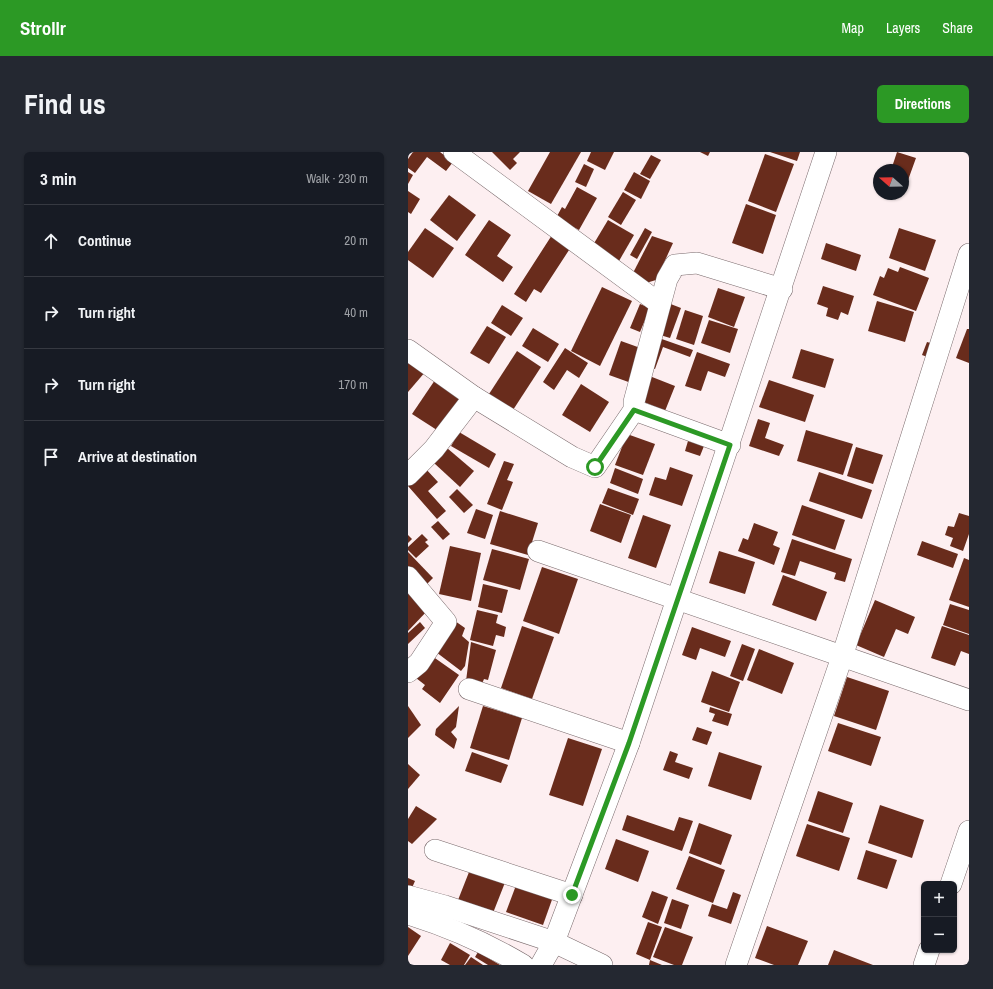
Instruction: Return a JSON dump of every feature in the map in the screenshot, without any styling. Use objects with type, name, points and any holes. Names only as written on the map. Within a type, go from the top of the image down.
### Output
[{"type":"street","points":[[548,952],[572,895],[629,743],[782,289],[826,152]]},
{"type":"street","points":[[466,155],[660,304]]},
{"type":"street","points":[[736,965],[842,657],[969,254]]},
{"type":"street","points":[[408,350],[474,396],[572,457],[595,467],[634,410],[634,402],[667,279],[675,265],[697,263],[782,289]]},
{"type":"street","points":[[408,475],[434,449],[474,396]]},
{"type":"street","points":[[634,410],[730,445]]},
{"type":"street","points":[[538,551],[969,700]]},
{"type":"street","points":[[408,577],[446,622],[418,663],[408,672]]},
{"type":"street","points":[[469,689],[629,743]]},
{"type":"street","points":[[952,881],[969,831]]},
{"type":"street","points":[[435,850],[572,895]]},
{"type":"street","points":[[408,896],[445,906],[548,952],[602,965]]},
{"type":"street","points":[[408,914],[427,920],[503,953],[523,965]]},
{"type":"street","points":[[924,965],[928,953]]},
{"type":"building","points":[[413,152],[440,152],[453,162],[446,171],[427,157],[415,173],[408,168],[408,159]]},
{"type":"building","points":[[492,152],[520,152],[513,159],[517,163],[510,170]]},
{"type":"building","points":[[550,152],[581,152],[551,204],[528,191]]},
{"type":"building","points":[[591,152],[614,152],[605,170],[587,161]]},
{"type":"building","points":[[700,152],[710,152],[708,156]]},
{"type":"building","points":[[770,152],[800,152],[797,161]]},
{"type":"building","points":[[897,152],[916,158],[909,177],[909,164],[893,164]]},
{"type":"building","points":[[765,154],[794,164],[776,212],[748,201]]},
{"type":"building","points":[[651,155],[661,160],[650,179],[640,174]]},
{"type":"building","points":[[584,164],[594,169],[586,187],[575,182]]},
{"type":"building","points":[[408,172],[413,175],[408,184]]},
{"type":"building","points":[[634,172],[650,181],[641,199],[624,190]]},
{"type":"building","points":[[577,187],[597,198],[579,230],[556,218],[562,207],[565,209]]},
{"type":"building","points":[[408,191],[420,199],[411,214],[408,212]]},
{"type":"building","points":[[623,192],[636,200],[621,225],[608,217]]},
{"type":"building","points":[[449,195],[476,215],[457,241],[430,220]]},
{"type":"building","points":[[746,204],[776,215],[763,254],[732,243]]},
{"type":"building","points":[[489,220],[511,235],[497,256],[513,267],[503,282],[465,255]]},
{"type":"building","points":[[608,220],[634,235],[619,261],[593,245]]},
{"type":"building","points":[[425,228],[454,248],[433,278],[408,260],[408,252]]},
{"type":"building","points":[[645,228],[652,232],[637,259],[630,255]]},
{"type":"building","points":[[899,228],[936,240],[925,271],[889,258]]},
{"type":"building","points":[[552,235],[571,247],[541,293],[534,289],[526,302],[514,294]]},
{"type":"building","points":[[652,236],[673,243],[656,280],[646,283],[633,273]]},
{"type":"building","points":[[826,243],[861,255],[856,271],[821,259]]},
{"type":"building","points":[[900,267],[929,278],[916,311],[873,295],[880,276],[884,278],[888,268],[898,272]]},
{"type":"building","points":[[823,286],[854,296],[848,315],[841,312],[838,320],[826,316],[828,308],[817,304]]},
{"type":"building","points":[[602,287],[632,301],[600,366],[571,351]]},
{"type":"building","points":[[718,288],[745,297],[734,327],[708,317]]},
{"type":"building","points":[[877,301],[914,312],[905,342],[868,331]]},
{"type":"building","points":[[668,303],[681,308],[670,338],[657,334]]},
{"type":"building","points":[[640,304],[650,308],[640,332],[630,328]]},
{"type":"building","points":[[502,305],[523,318],[511,336],[491,323]]},
{"type":"building","points":[[685,310],[703,316],[694,345],[676,339]]},
{"type":"building","points":[[709,320],[738,329],[730,353],[701,343]]},
{"type":"building","points":[[487,326],[506,337],[489,364],[470,353]]},
{"type":"building","points":[[533,328],[559,344],[548,362],[522,346]]},
{"type":"building","points":[[967,329],[969,329],[969,363],[956,358]]},
{"type":"building","points":[[656,337],[693,350],[690,357],[663,347],[655,369],[646,366]]},
{"type":"building","points":[[621,341],[646,350],[634,384],[609,375]]},
{"type":"building","points":[[927,342],[934,344],[930,358],[922,355]]},
{"type":"building","points":[[565,348],[588,363],[579,378],[567,370],[554,390],[543,382]]},
{"type":"building","points":[[801,349],[834,359],[825,388],[792,378]]},
{"type":"building","points":[[517,351],[541,367],[513,410],[489,394]]},
{"type":"building","points":[[697,352],[730,364],[725,377],[708,371],[701,391],[685,386]]},
{"type":"building","points":[[408,357],[426,371],[408,392]]},
{"type":"building","points":[[647,375],[675,386],[665,411],[637,399]]},
{"type":"building","points":[[435,380],[462,399],[440,432],[412,414]]},
{"type":"building","points":[[769,380],[814,395],[805,422],[759,407]]},
{"type":"building","points":[[581,384],[609,402],[590,432],[562,415]]},
{"type":"building","points":[[758,419],[770,423],[765,438],[784,445],[779,456],[749,446]]},
{"type":"building","points":[[806,430],[853,444],[843,475],[797,461]]},
{"type":"building","points":[[459,432],[496,454],[489,468],[451,446]]},
{"type":"building","points":[[627,434],[655,444],[643,475],[615,465]]},
{"type":"building","points":[[688,441],[704,446],[700,456],[685,451]]},
{"type":"building","points":[[856,447],[883,455],[873,484],[847,476]]},
{"type":"building","points":[[447,448],[474,471],[460,487],[434,463]]},
{"type":"building","points":[[504,461],[514,464],[507,480],[513,482],[502,510],[487,504]]},
{"type":"building","points":[[670,467],[693,475],[682,506],[649,495],[655,477],[666,480]]},
{"type":"building","points":[[425,468],[438,482],[428,491],[446,511],[437,519],[408,486],[408,483]]},
{"type":"building","points":[[615,468],[643,479],[638,494],[610,483]]},
{"type":"building","points":[[819,472],[872,490],[862,519],[809,501]]},
{"type":"building","points":[[608,488],[639,499],[633,515],[602,503]]},
{"type":"building","points":[[457,489],[473,505],[464,513],[449,497]]},
{"type":"building","points":[[600,504],[631,515],[621,543],[590,531]]},
{"type":"building","points":[[802,505],[845,520],[835,550],[792,535]]},
{"type":"building","points":[[476,509],[493,515],[485,539],[467,533]]},
{"type":"building","points":[[500,511],[538,523],[528,555],[490,544]]},
{"type":"building","points":[[959,513],[969,516],[969,534],[963,551],[950,546],[953,538],[945,535],[948,526],[954,527]]},
{"type":"building","points":[[643,515],[671,525],[656,568],[628,558]]},
{"type":"building","points":[[438,521],[450,534],[443,540],[431,527]]},
{"type":"building","points":[[754,523],[778,532],[773,545],[780,548],[774,565],[738,551],[743,538],[748,540]]},
{"type":"building","points":[[422,534],[428,540],[425,542],[429,546],[416,558],[408,550],[408,547]]},
{"type":"building","points":[[408,535],[412,539],[408,543]]},
{"type":"building","points":[[792,539],[852,559],[845,582],[834,579],[836,573],[800,561],[795,576],[781,572]]},
{"type":"building","points":[[922,541],[958,554],[953,568],[917,555]]},
{"type":"building","points":[[450,546],[481,553],[471,601],[439,594]]},
{"type":"building","points":[[492,549],[529,559],[520,590],[483,580]]},
{"type":"building","points":[[719,551],[755,562],[745,594],[709,583]]},
{"type":"building","points":[[408,552],[433,578],[425,586],[408,567]]},
{"type":"building","points":[[964,558],[969,560],[969,607],[949,600]]},
{"type":"building","points":[[542,567],[578,579],[559,634],[523,621]]},
{"type":"building","points":[[783,575],[827,592],[816,621],[772,605]]},
{"type":"building","points":[[483,584],[508,590],[502,613],[478,607]]},
{"type":"building","points":[[408,590],[428,610],[408,631]]},
{"type":"building","points":[[875,600],[915,617],[908,634],[896,629],[884,657],[856,645]]},
{"type":"building","points":[[950,604],[969,610],[969,634],[943,625]]},
{"type":"building","points":[[477,610],[498,615],[496,623],[506,627],[504,637],[496,635],[493,646],[470,640]]},
{"type":"building","points":[[455,621],[465,628],[462,636],[469,642],[465,666],[461,671],[432,649]]},
{"type":"building","points":[[420,622],[425,628],[408,644],[408,633]]},
{"type":"building","points":[[522,626],[554,637],[532,699],[501,688]]},
{"type":"building","points":[[942,626],[969,635],[969,654],[961,651],[955,666],[931,658]]},
{"type":"building","points":[[692,627],[731,641],[725,657],[700,648],[696,660],[682,655]]},
{"type":"building","points":[[471,642],[496,650],[488,680],[484,679],[481,686],[466,681]]},
{"type":"building","points":[[742,644],[755,649],[743,681],[730,676]]},
{"type":"building","points":[[759,649],[794,663],[782,694],[747,680]]},
{"type":"building","points":[[432,656],[459,675],[440,703],[422,689],[425,685],[416,678]]},
{"type":"building","points":[[712,671],[740,682],[729,712],[701,702]]},
{"type":"building","points":[[847,677],[889,691],[876,730],[834,716]]},
{"type":"building","points":[[408,706],[421,725],[408,738]]},
{"type":"building","points":[[459,706],[456,727],[451,732],[457,739],[454,749],[435,735],[436,729]]},
{"type":"building","points":[[483,706],[522,718],[509,760],[470,748]]},
{"type":"building","points":[[710,707],[732,714],[728,726],[712,721],[715,714],[709,712]]},
{"type":"building","points":[[838,723],[881,737],[871,766],[828,751]]},
{"type":"building","points":[[697,727],[712,732],[707,745],[692,740]]},
{"type":"building","points":[[568,738],[602,749],[583,806],[549,795]]},
{"type":"building","points":[[670,751],[678,754],[675,762],[693,768],[689,779],[663,770]]},
{"type":"building","points":[[472,752],[508,765],[501,783],[465,771]]},
{"type":"building","points":[[719,752],[762,766],[751,800],[708,786]]},
{"type":"building","points":[[408,764],[420,775],[408,789]]},
{"type":"building","points":[[818,791],[853,803],[843,833],[808,821]]},
{"type":"building","points":[[880,805],[924,820],[912,858],[868,843]]},
{"type":"building","points":[[416,806],[437,819],[412,844],[408,841],[408,819]]},
{"type":"building","points":[[627,815],[674,831],[679,817],[693,821],[682,851],[622,830]]},
{"type":"building","points":[[699,823],[732,835],[721,865],[689,853]]},
{"type":"building","points":[[807,824],[850,838],[839,871],[796,856]]},
{"type":"building","points":[[616,839],[649,851],[638,882],[605,869]]},
{"type":"building","points":[[866,850],[897,860],[887,889],[857,879]]},
{"type":"building","points":[[689,856],[725,870],[713,903],[676,889]]},
{"type":"building","points":[[471,867],[506,880],[493,913],[458,900]]},
{"type":"building","points":[[408,878],[415,881],[411,890],[408,889]]},
{"type":"building","points":[[518,880],[554,894],[543,925],[506,912]]},
{"type":"building","points":[[652,891],[668,897],[658,924],[642,917]]},
{"type":"building","points":[[733,892],[741,895],[731,924],[708,916],[712,904],[727,909]]},
{"type":"building","points":[[672,899],[689,905],[681,929],[664,923]]},
{"type":"building","points":[[648,922],[662,927],[650,960],[636,954]]},
{"type":"building","points":[[767,926],[808,941],[798,965],[774,965],[755,958]]},
{"type":"building","points":[[408,927],[421,936],[408,956]]},
{"type":"building","points":[[665,927],[693,937],[682,965],[674,965],[653,957]]},
{"type":"building","points":[[450,943],[470,955],[464,965],[450,965],[441,960]]},
{"type":"building","points":[[834,950],[873,965],[828,965]]},
{"type":"building","points":[[478,952],[500,965],[488,965],[475,957]]},
{"type":"building","points":[[471,957],[483,965],[465,965]]},
{"type":"building","points":[[650,960],[662,965],[649,965]]},
{"type":"route","points":[[572,895],[629,743],[730,445],[634,410],[595,467]]}]
